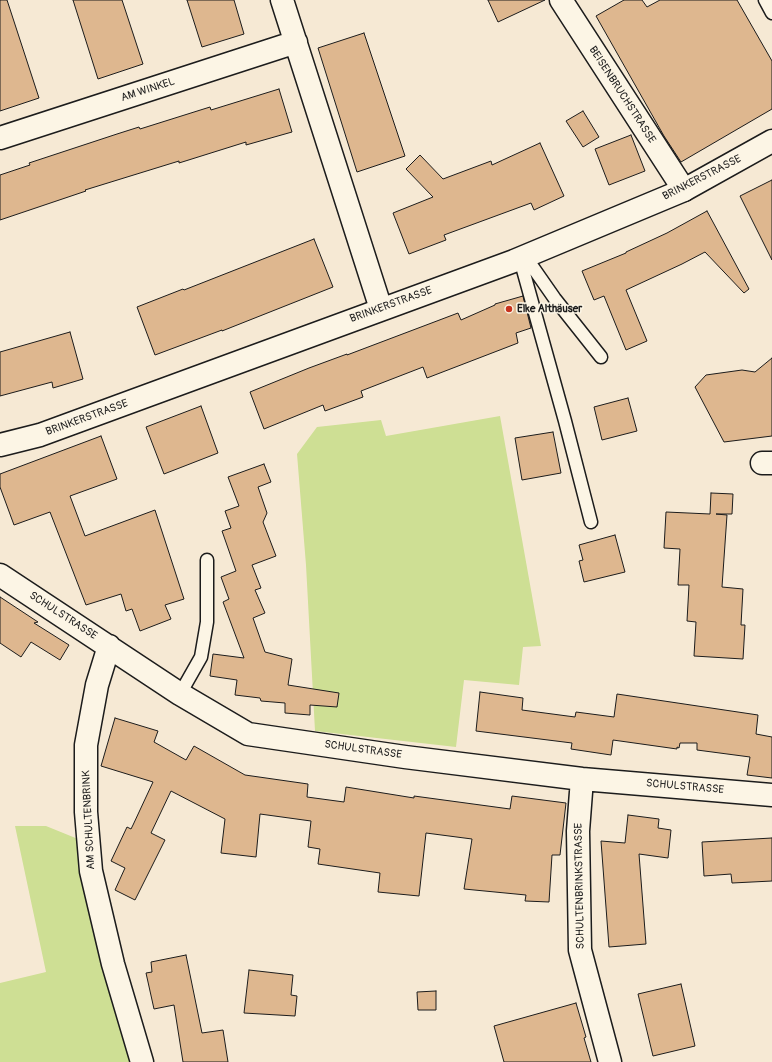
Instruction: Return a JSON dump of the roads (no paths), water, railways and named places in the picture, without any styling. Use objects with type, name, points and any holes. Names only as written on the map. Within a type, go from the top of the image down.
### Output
[{"type":"street","points":[[282,0],[381,309]]},
{"type":"street","name":"BEISENBRUCHSTRASSE","points":[[561,0],[684,190]]},
{"type":"street","name":"AM WINKEL","points":[[0,138],[296,42]]},
{"type":"street","name":"BRINKERSTRASSE","points":[[0,444],[40,435],[523,257],[684,190],[772,141]]},
{"type":"street","name":"SCHULSTRASSE","points":[[0,575],[180,694],[248,734],[405,757],[582,779],[772,795]]},
{"type":"street","name":"AM SCHULTENBRINK","points":[[109,646],[97,685],[86,745],[86,812],[90,864],[114,964],[142,1062]]},
{"type":"street","name":"SCHULTENBRINKSTRASSE","points":[[582,779],[578,831],[580,950],[610,1062]]},
{"type":"lane","points":[[764,0],[772,13]]},
{"type":"lane","points":[[523,257],[601,357]]},
{"type":"lane","points":[[523,257],[591,522]]},
{"type":"lane","points":[[180,694],[201,657],[206,622],[207,560]]},
{"type":"place","name":"Elke Althäuser","points":[[509,309]]}]
